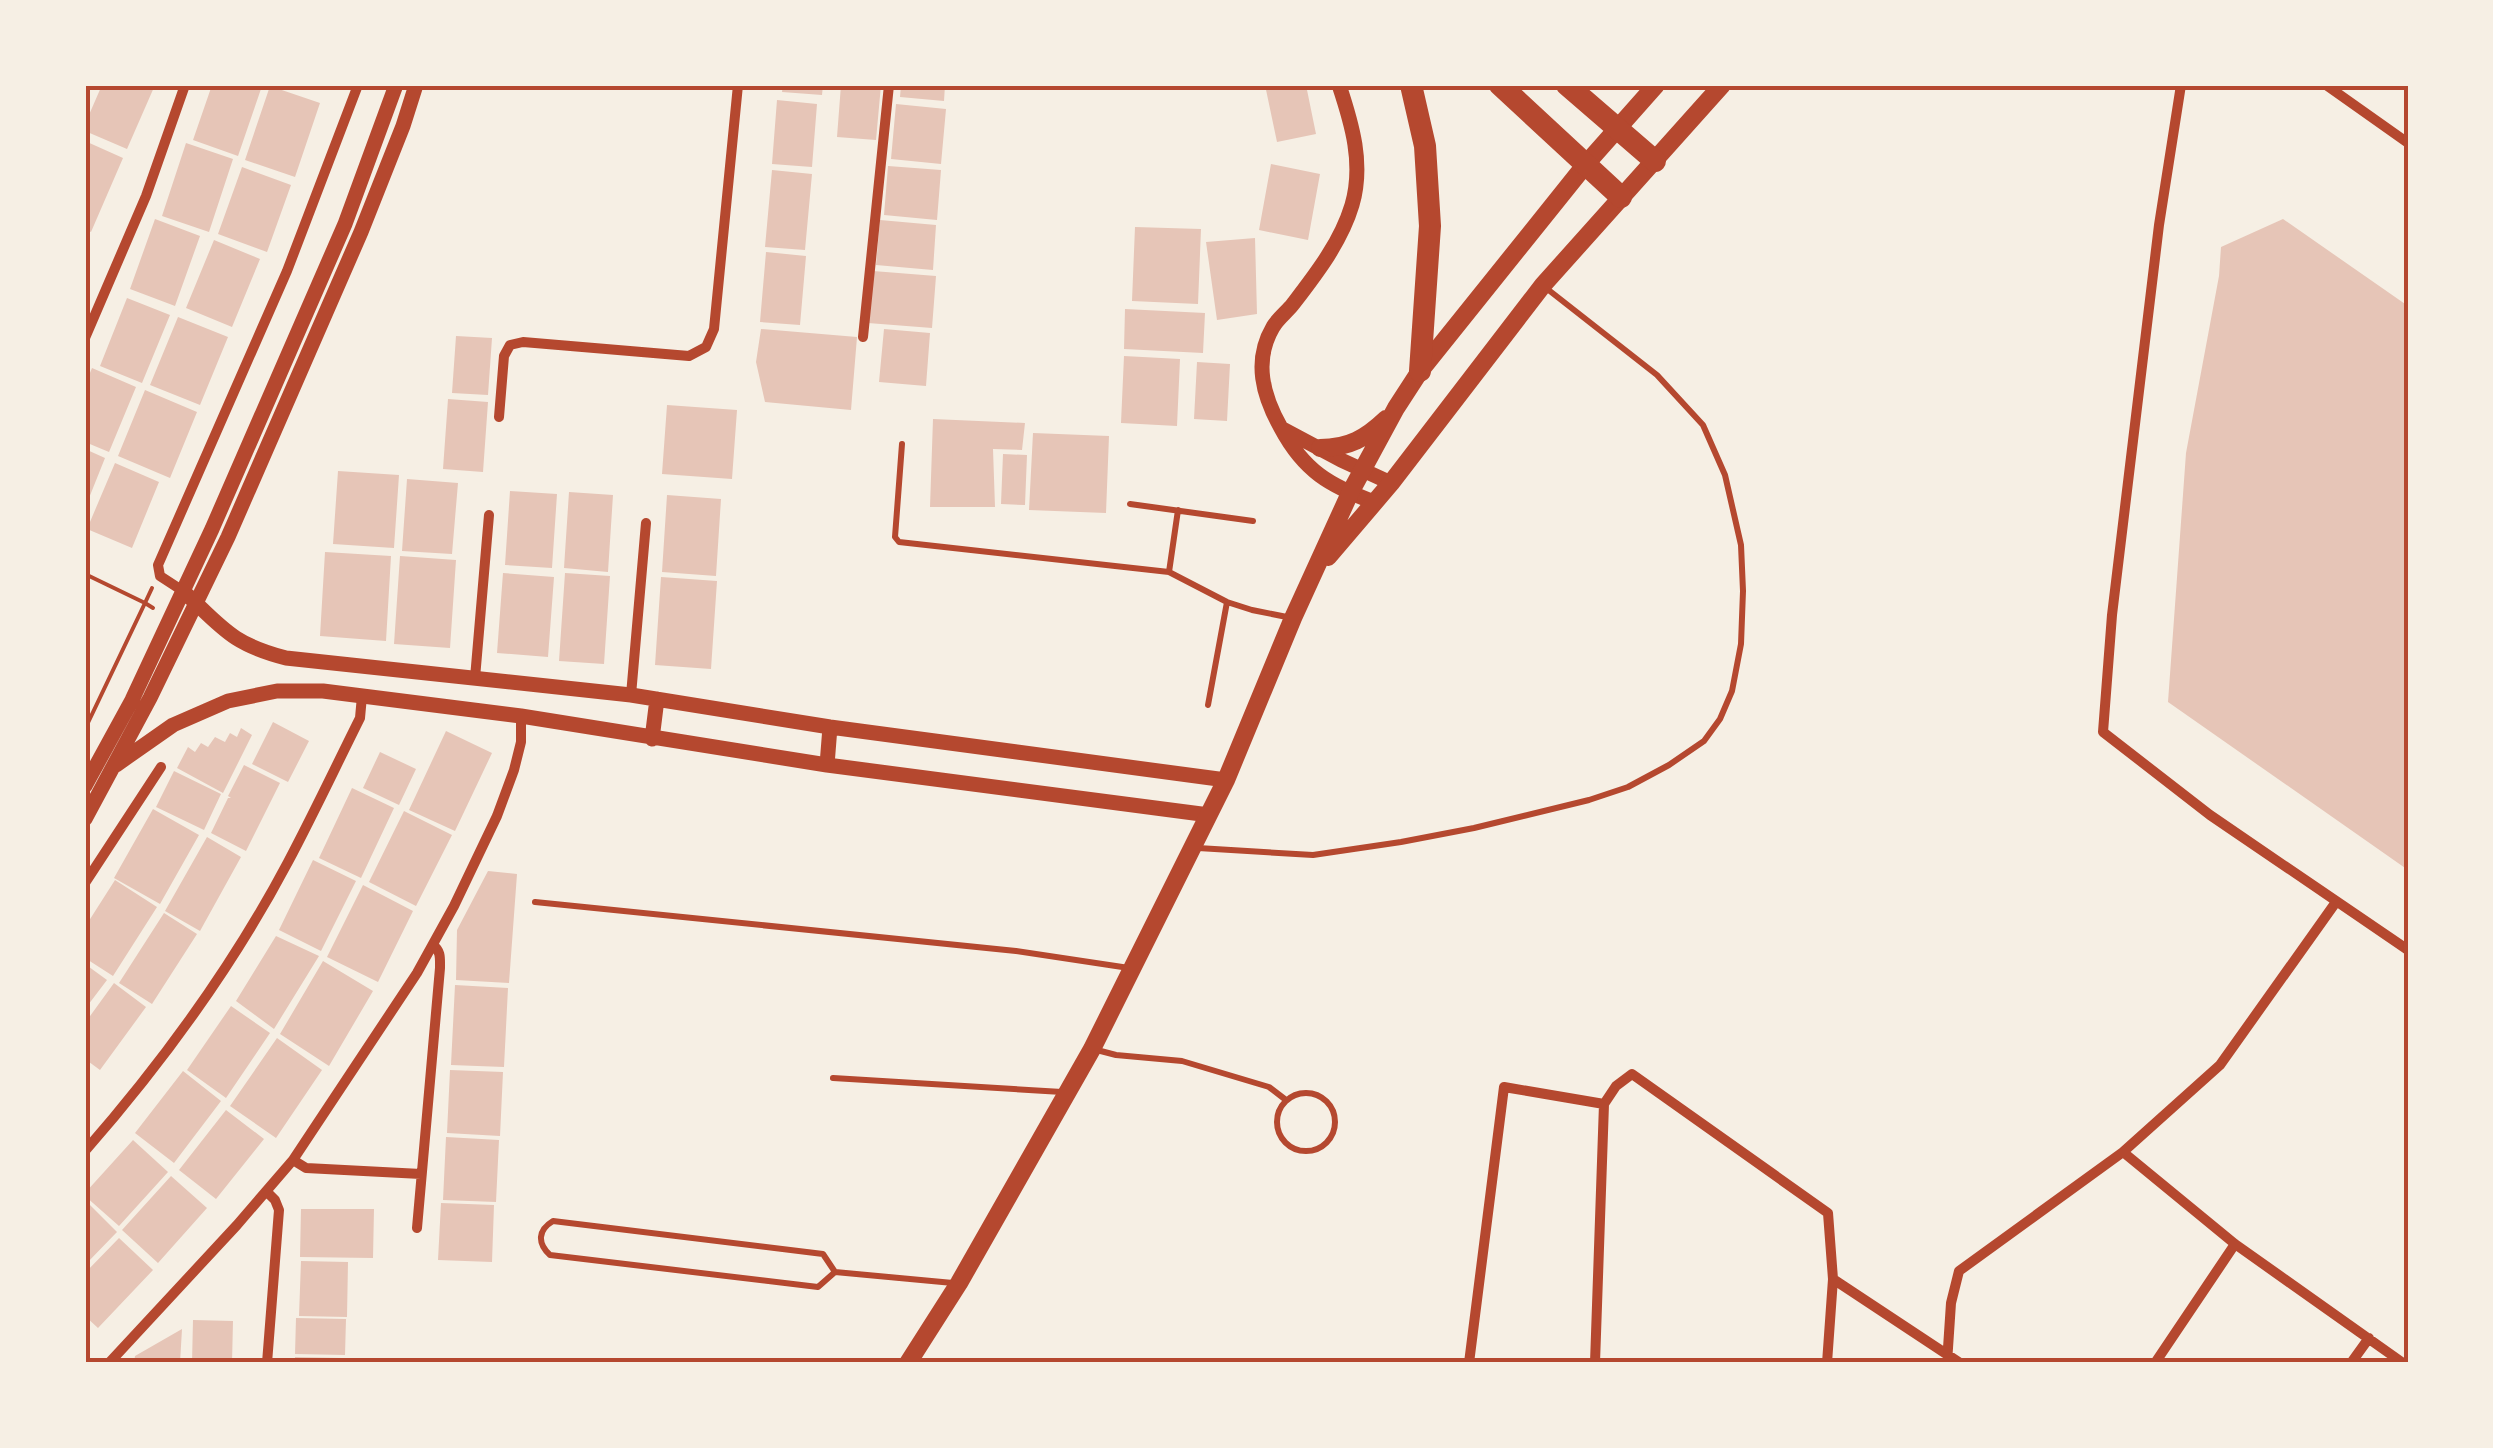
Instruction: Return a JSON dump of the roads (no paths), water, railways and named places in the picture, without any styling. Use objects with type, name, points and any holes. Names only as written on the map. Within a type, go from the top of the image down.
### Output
[{"type":"highway","points":[[1412,85],[1426,146],[1430,206],[1420,371]]},
{"type":"highway","points":[[1500,85],[1620,196]]},
{"type":"highway","points":[[1567,85],[1654,161]]},
{"type":"main road","points":[[908,1363],[959,1283],[1092,1049],[1226,780],[1350,493],[1396,408],[1420,371],[1586,164],[1656,85]]},
{"type":"main road","points":[[1314,573],[1391,482],[1542,285],[1722,85]]},
{"type":"main road","points":[[1320,448],[1339,448],[1354,442],[1396,408]]},
{"type":"street","points":[[85,338],[146,196],[186,85]]},
{"type":"street","points":[[358,85],[288,271],[158,565],[158,574],[183,591],[218,626],[245,644],[286,658],[631,695],[830,727],[1226,780]]},
{"type":"street","points":[[85,786],[142,678],[212,529],[345,224],[396,85]]},
{"type":"street","points":[[85,819],[150,698],[228,537],[361,232],[416,85]]},
{"type":"street","points":[[499,417],[504,356],[510,345],[523,342],[688,356],[706,347],[714,329],[738,85]]},
{"type":"street","points":[[863,337],[889,85]]},
{"type":"street","points":[[1339,85],[1356,143],[1357,176],[1352,207],[1328,258],[1274,326],[1265,347],[1262,380],[1268,407],[1292,449],[1330,484],[1374,502]]},
{"type":"street","points":[[2326,85],[2408,143]]},
{"type":"street","points":[[2183,88],[2159,225],[2112,614],[2104,732],[2210,814],[2408,950]]},
{"type":"street","points":[[1281,428],[1391,482]]},
{"type":"street","points":[[475,678],[489,515]]},
{"type":"street","points":[[631,695],[646,523]]},
{"type":"street","points":[[323,691],[326,662]]},
{"type":"street","points":[[142,678],[150,698],[173,725]]},
{"type":"street","points":[[116,765],[173,725],[208,708],[277,690],[323,691],[521,716],[827,765],[1209,815]]},
{"type":"street","points":[[85,1150],[126,1104],[214,984],[287,865],[360,718],[362,696]]},
{"type":"street","points":[[652,739],[657,699]]},
{"type":"street","points":[[108,1363],[267,1192],[417,973],[497,816],[514,770],[521,716]]},
{"type":"street","points":[[827,765],[830,727]]},
{"type":"street","points":[[85,883],[161,767]]},
{"type":"street","points":[[1947,1359],[1950,1302],[1959,1272],[2123,1152],[2220,1065],[2336,902]]},
{"type":"street","points":[[416,1228],[440,956],[432,944]]},
{"type":"street","points":[[1595,1363],[1604,1104],[1616,1086],[1632,1074],[1828,1213],[1833,1278],[1826,1363]]},
{"type":"street","points":[[1469,1363],[1504,1087],[1604,1104]]},
{"type":"street","points":[[2123,1152],[2236,1244],[2403,1363]]},
{"type":"street","points":[[292,1160],[306,1168],[421,1174]]},
{"type":"street","points":[[267,1192],[279,1210],[267,1363]]},
{"type":"street","points":[[2155,1363],[2236,1244]]},
{"type":"street","points":[[1833,1278],[1947,1359],[1960,1363]]},
{"type":"street","points":[[2351,1363],[2369,1338]]},
{"type":"lane","points":[[1192,847],[1314,855],[1474,828],[1628,787],[1704,741],[1720,719],[1732,692],[1743,590],[1742,545],[1725,475],[1703,425],[1657,375],[1542,285]]},
{"type":"lane","points":[[902,444],[895,537],[898,542],[1169,572],[1227,602],[1293,618]]},
{"type":"lane","points":[[1130,504],[1252,521]]},
{"type":"lane","points":[[1169,572],[1178,510]]},
{"type":"lane","points":[[1208,705],[1227,602]]},
{"type":"lane","points":[[536,902],[1016,951],[1130,968]]},
{"type":"lane","points":[[1092,1049],[1182,1062],[1269,1086],[1286,1100]]},
{"type":"lane","points":[[833,1078],[1068,1093]]},
{"type":"lane","points":[[1299,1093],[1313,1093],[1326,1100],[1334,1112],[1336,1126],[1320,1149],[1306,1152],[1292,1148],[1282,1139],[1276,1126],[1278,1112],[1286,1100],[1299,1093]]},
{"type":"lane","points":[[835,1272],[823,1254],[592,1226],[554,1222],[544,1227],[540,1237],[542,1248],[550,1256],[818,1287],[835,1272],[959,1283]]}]
